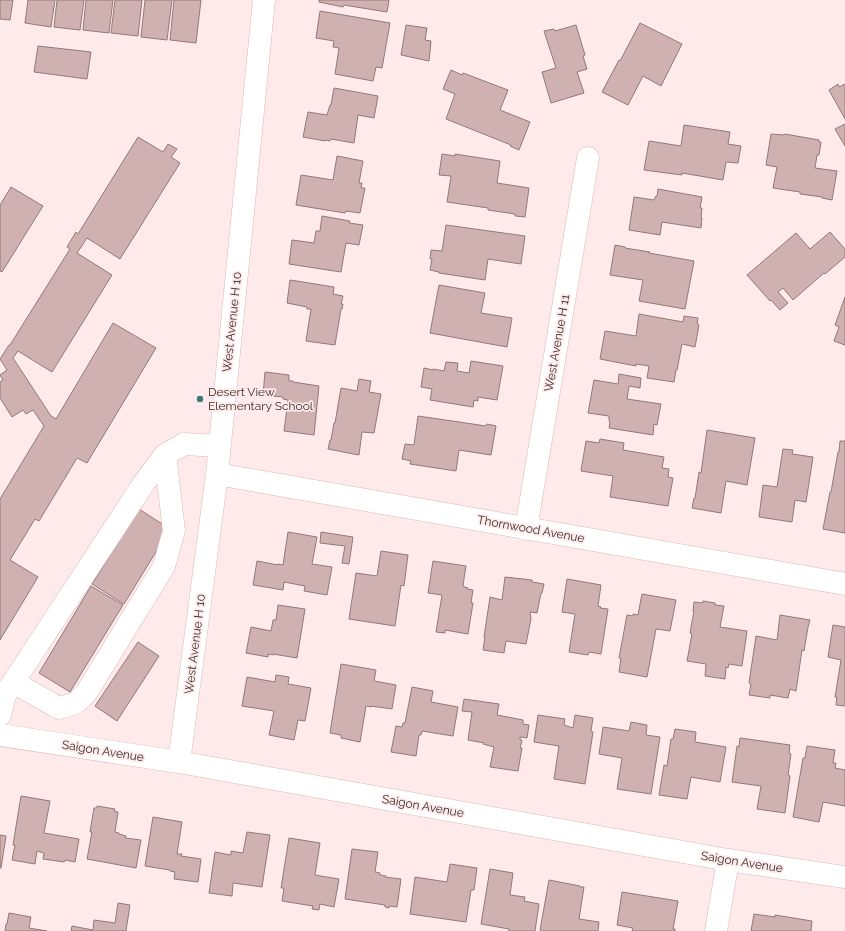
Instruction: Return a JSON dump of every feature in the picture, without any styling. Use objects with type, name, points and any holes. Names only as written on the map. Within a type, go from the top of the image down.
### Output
[{"type":"street","name":"West Avenue H 10","points":[[179,762],[220,446],[264,0]]},
{"type":"street","name":"West Avenue H 11","points":[[526,529],[588,158]]},
{"type":"street","points":[[165,455],[174,531],[164,566],[82,699],[59,708],[4,696],[144,483],[165,455],[184,444],[220,446]]},
{"type":"street","name":"Thornwood Avenue","points":[[216,474],[845,584]]},
{"type":"street","name":"Saigon Avenue","points":[[0,734],[179,762],[728,860],[845,877]]},
{"type":"street","points":[[716,931],[728,860]]},
{"type":"building","points":[[0,0],[13,0],[10,20],[0,19]]},
{"type":"building","points":[[28,0],[55,0],[51,27],[25,23]]},
{"type":"building","points":[[57,0],[84,0],[80,30],[54,27]]},
{"type":"building","points":[[86,0],[113,0],[109,33],[83,30]]},
{"type":"building","points":[[115,0],[142,0],[138,36],[111,33]]},
{"type":"building","points":[[145,0],[172,0],[167,40],[141,37]]},
{"type":"building","points":[[174,0],[201,0],[196,43],[170,40]]},
{"type":"building","points":[[319,0],[389,0],[387,12],[344,5],[343,7],[319,2]]},
{"type":"building","points":[[320,11],[390,23],[382,68],[376,67],[373,81],[335,74],[339,48],[333,47],[334,41],[316,38]]},
{"type":"building","points":[[640,23],[682,44],[661,86],[643,76],[628,105],[602,92]]},
{"type":"building","points":[[406,25],[427,28],[425,40],[431,41],[429,61],[401,55]]},
{"type":"building","points":[[576,25],[585,55],[583,56],[587,69],[577,72],[584,93],[551,103],[542,72],[556,68],[544,31],[554,29],[555,31]]},
{"type":"building","points":[[38,46],[91,52],[87,79],[34,72]]},
{"type":"building","points":[[451,70],[508,90],[500,110],[530,122],[519,150],[510,146],[511,145],[446,119],[455,94],[443,89]]},
{"type":"building","points":[[838,84],[839,87],[845,84],[845,119],[829,90]]},
{"type":"building","points":[[334,88],[378,96],[374,118],[358,115],[354,143],[331,139],[330,141],[325,141],[303,137],[308,112],[327,115],[331,105]]},
{"type":"building","points":[[845,124],[845,146],[835,129]]},
{"type":"building","points":[[684,125],[730,132],[728,144],[741,146],[738,163],[726,162],[723,180],[682,173],[682,175],[644,170],[649,141],[681,146]]},
{"type":"building","points":[[771,134],[785,134],[819,140],[819,142],[821,142],[815,168],[837,171],[832,200],[800,194],[800,192],[773,188],[777,167],[766,165]]},
{"type":"building","points":[[138,137],[163,152],[168,144],[177,149],[171,157],[180,163],[120,259],[87,238],[77,253],[112,275],[52,372],[18,351],[13,358],[51,416],[56,419],[113,323],[156,348],[87,463],[77,458],[39,521],[35,519],[10,560],[38,577],[0,640],[0,499],[44,426],[33,410],[26,414],[23,410],[12,417],[0,398],[0,382],[3,380],[0,375],[7,370],[0,359],[70,249],[67,247],[76,232],[78,234]]},
{"type":"building","points":[[442,154],[455,156],[455,154],[500,161],[497,183],[529,188],[525,217],[488,210],[488,208],[447,202],[451,176],[439,175]]},
{"type":"building","points":[[337,156],[363,161],[359,183],[362,183],[361,188],[365,188],[360,213],[346,211],[345,213],[296,205],[301,175],[333,180]]},
{"type":"building","points":[[11,187],[43,206],[2,272],[0,271],[0,205]]},
{"type":"building","points":[[658,189],[702,197],[700,208],[702,208],[701,228],[662,222],[660,235],[629,230],[634,197],[654,200],[657,196]]},
{"type":"building","points":[[322,216],[363,225],[359,245],[346,243],[341,272],[289,264],[292,240],[314,243],[316,231],[320,231]]},
{"type":"building","points":[[446,225],[525,236],[521,264],[488,259],[485,280],[439,273],[430,270],[432,259],[430,259],[431,250],[442,251]]},
{"type":"building","points":[[830,232],[845,249],[845,257],[793,300],[783,288],[778,292],[788,303],[780,310],[747,275],[796,233],[810,249]]},
{"type":"building","points":[[615,245],[694,261],[685,309],[639,301],[643,280],[610,275]]},
{"type":"building","points":[[290,280],[334,287],[333,294],[343,296],[341,304],[343,304],[335,345],[306,341],[311,309],[287,303]]},
{"type":"building","points":[[439,285],[485,293],[481,313],[512,318],[507,347],[430,333]]},
{"type":"building","points":[[845,297],[845,345],[834,341],[839,327],[835,325]]},
{"type":"building","points":[[639,314],[683,322],[684,316],[698,318],[697,324],[699,325],[695,347],[682,344],[674,382],[647,378],[649,366],[636,364],[636,366],[600,359],[605,331],[636,336]]},
{"type":"building","points":[[471,361],[503,366],[497,400],[478,397],[478,401],[474,400],[473,407],[430,400],[432,389],[421,387],[424,368],[444,371],[446,362],[458,363],[457,371],[469,373]]},
{"type":"building","points":[[265,372],[289,375],[289,381],[319,386],[314,435],[284,431],[288,400],[283,399],[283,397],[263,395]]},
{"type":"building","points":[[619,374],[641,378],[640,388],[629,386],[627,399],[661,404],[657,425],[654,424],[653,435],[609,428],[609,416],[588,413],[594,380],[618,384]]},
{"type":"building","points":[[359,379],[371,381],[369,392],[381,394],[374,433],[362,432],[359,455],[328,449],[335,423],[341,388],[357,391]]},
{"type":"building","points":[[418,416],[486,426],[487,424],[496,426],[491,455],[459,450],[456,471],[410,464],[411,461],[402,459],[405,444],[414,445]]},
{"type":"building","points":[[707,430],[755,438],[747,485],[726,481],[721,513],[692,508],[699,472],[701,473]]},
{"type":"building","points":[[600,439],[624,443],[623,450],[664,457],[662,468],[669,469],[668,477],[673,478],[668,506],[610,497],[613,476],[581,471],[586,441],[599,443]]},
{"type":"building","points":[[840,441],[845,441],[845,533],[823,529]]},
{"type":"building","points":[[783,449],[793,450],[792,454],[813,457],[806,502],[795,500],[792,522],[759,517],[763,485],[777,487]]},
{"type":"building","points":[[139,509],[170,529],[124,604],[92,584]]},
{"type":"building","points":[[288,532],[317,537],[312,564],[332,567],[327,595],[304,591],[305,586],[284,582],[283,590],[253,585],[257,561],[283,565]]},
{"type":"building","points":[[321,532],[353,537],[349,564],[342,563],[345,546],[320,543]]},
{"type":"building","points":[[381,551],[408,555],[404,586],[401,585],[395,626],[349,619],[356,573],[377,576]]},
{"type":"building","points":[[433,561],[466,566],[463,585],[464,587],[468,588],[467,589],[473,590],[471,603],[473,603],[468,634],[445,630],[445,633],[436,632],[442,595],[428,593]]},
{"type":"building","points":[[505,577],[532,580],[532,582],[544,584],[537,613],[530,612],[531,619],[526,644],[506,641],[504,653],[483,650],[490,597],[502,600]]},
{"type":"building","points":[[567,579],[601,585],[598,606],[601,607],[600,608],[608,609],[601,654],[589,652],[588,655],[569,652],[575,614],[562,612]]},
{"type":"building","points":[[91,586],[123,605],[70,692],[39,673]]},
{"type":"building","points":[[642,594],[676,600],[670,631],[656,629],[647,677],[619,672],[621,658],[619,658],[627,615],[638,615]]},
{"type":"building","points":[[703,601],[724,606],[720,627],[747,631],[742,666],[729,664],[728,668],[726,667],[725,679],[705,676],[706,664],[687,661],[692,634],[690,633],[694,602],[703,603]]},
{"type":"building","points":[[278,605],[305,609],[297,658],[273,654],[268,654],[268,657],[246,653],[251,627],[271,631],[273,620],[276,620]]},
{"type":"building","points":[[780,615],[810,620],[804,651],[802,650],[796,691],[790,689],[788,698],[770,695],[770,698],[749,695],[751,684],[749,683],[756,636],[777,640]]},
{"type":"building","points":[[833,625],[845,627],[845,706],[836,705],[837,697],[835,697],[841,660],[828,657]]},
{"type":"building","points":[[138,642],[159,656],[117,721],[95,706]]},
{"type":"building","points":[[341,664],[376,670],[374,681],[396,685],[392,709],[366,706],[360,742],[341,738],[341,735],[330,733]]},
{"type":"building","points":[[276,675],[289,677],[288,684],[311,688],[305,721],[298,720],[294,740],[269,735],[274,711],[242,706],[247,677],[275,682]]},
{"type":"building","points":[[412,687],[433,691],[431,702],[458,707],[453,736],[422,731],[421,735],[419,735],[416,756],[391,752],[396,726],[402,727],[403,723],[405,723]]},
{"type":"building","points":[[464,699],[499,704],[497,715],[523,720],[523,724],[529,725],[527,738],[520,737],[520,740],[522,740],[520,748],[522,748],[518,771],[490,767],[494,747],[483,744],[484,743],[468,740],[472,712],[462,711]]},
{"type":"building","points":[[538,715],[565,719],[564,725],[573,728],[575,715],[593,718],[591,731],[593,732],[585,784],[554,779],[559,746],[534,742]]},
{"type":"building","points":[[631,722],[647,725],[646,735],[660,737],[651,794],[617,789],[622,758],[599,754],[603,727],[629,731]]},
{"type":"building","points":[[675,729],[696,732],[695,742],[726,747],[720,782],[691,777],[687,799],[659,795],[664,765],[667,766],[671,739],[673,739]]},
{"type":"building","points":[[740,738],[790,745],[789,753],[791,754],[788,775],[790,776],[785,813],[757,809],[761,786],[732,782],[737,746],[739,747]]},
{"type":"building","points":[[807,746],[835,750],[833,763],[836,763],[835,768],[845,770],[845,806],[823,802],[819,822],[793,817],[803,758],[805,758]]},
{"type":"building","points":[[21,796],[50,801],[44,833],[79,839],[75,862],[43,859],[44,853],[37,851],[35,864],[12,860]]},
{"type":"building","points":[[97,806],[115,809],[114,811],[118,812],[115,832],[126,836],[125,838],[141,840],[136,868],[87,859],[92,832],[90,832],[94,808],[97,808]]},
{"type":"building","points":[[153,817],[182,822],[177,854],[201,859],[198,882],[174,879],[175,872],[145,866]]},
{"type":"building","points":[[247,832],[270,835],[262,887],[233,883],[232,896],[209,893],[215,852],[231,855],[231,851],[243,853]]},
{"type":"building","points":[[0,835],[6,836],[1,868],[0,868]]},
{"type":"building","points":[[289,838],[320,843],[315,875],[339,879],[334,907],[320,904],[319,910],[312,909],[313,906],[282,901],[284,888],[281,888]]},
{"type":"building","points":[[352,849],[378,852],[375,872],[386,876],[385,877],[401,879],[397,907],[389,906],[389,908],[385,907],[385,905],[345,899]]},
{"type":"building","points":[[450,864],[477,868],[474,890],[471,890],[466,922],[410,914],[415,877],[447,882]]},
{"type":"building","points":[[490,869],[513,873],[510,895],[525,897],[524,901],[539,904],[535,931],[509,931],[509,929],[481,924]]},
{"type":"building","points":[[549,880],[584,887],[579,919],[599,922],[598,931],[540,930]]},
{"type":"building","points":[[622,892],[678,901],[673,929],[675,929],[675,931],[632,931],[633,928],[617,925]]},
{"type":"building","points":[[118,903],[130,905],[126,931],[71,931],[72,926],[93,930],[94,920],[115,923]]},
{"type":"building","points":[[9,913],[31,917],[29,928],[47,931],[5,931]]},
{"type":"building","points":[[754,914],[775,917],[775,915],[812,921],[811,931],[751,931]]},
{"type":"place","name":"Desert View Elementary School","points":[[200,399]]}]
